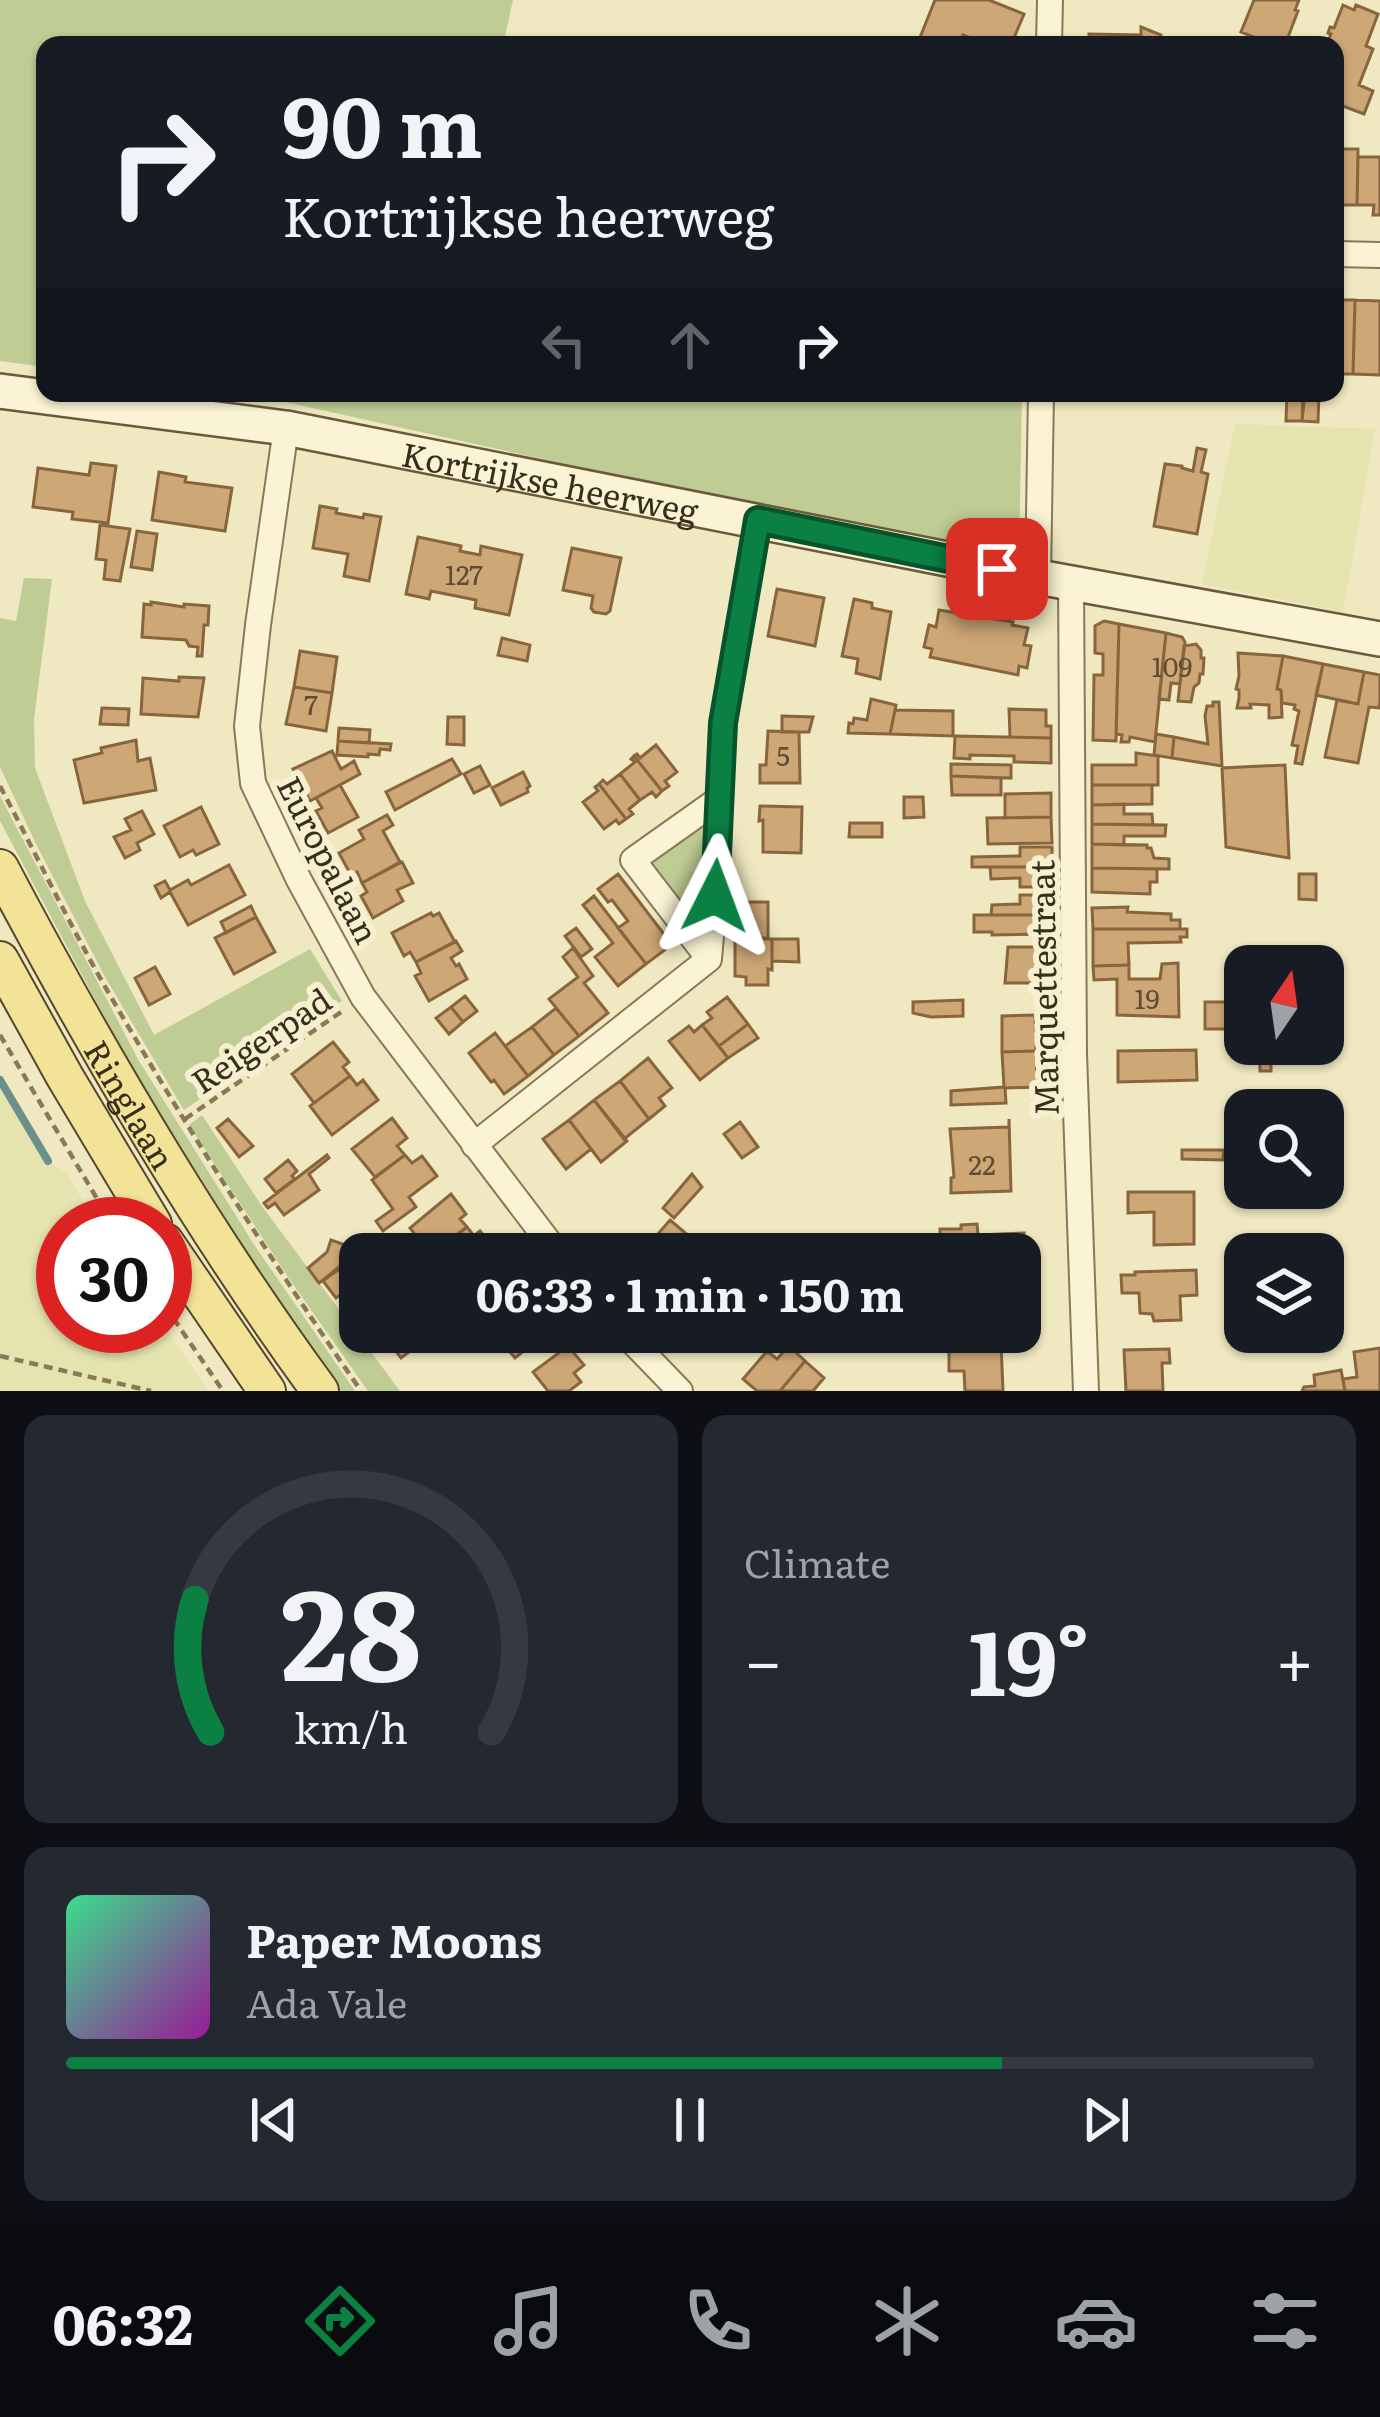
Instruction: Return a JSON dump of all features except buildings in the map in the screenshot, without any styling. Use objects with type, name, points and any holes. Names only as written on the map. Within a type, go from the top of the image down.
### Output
[{"type":"main road","name":"Ringlaan","points":[[0,868],[61,984],[152,1136],[270,1323],[320,1391]]},
{"type":"main road","name":"Ringlaan","points":[[0,960],[137,1197]]},
{"type":"main road","points":[[192,1281],[267,1391]]},
{"type":"street","points":[[1049,36],[1050,0]]},
{"type":"street","points":[[1344,254],[1380,255]]},
{"type":"street","name":"Kortrijkse heerweg","points":[[0,392],[36,397]]},
{"type":"street","name":"Kortrijkse heerweg","points":[[79,402],[286,428],[1054,580],[1380,639]]},
{"type":"street","name":"Marquettestraat","points":[[1042,402],[1054,580],[1086,1391]]},
{"type":"street","name":"Europalaan","points":[[286,428],[247,726],[253,783],[298,880],[363,997],[542,1233]]},
{"type":"street","points":[[474,1144],[709,959],[723,723],[758,520]]},
{"type":"street","points":[[709,959],[633,860],[719,799]]},
{"type":"street","points":[[643,1353],[680,1391]]},
{"type":"path","points":[[0,786],[108,993],[281,1275],[361,1391]]},
{"type":"path","name":"Reigerpad","points":[[184,1120],[363,997]]},
{"type":"path","points":[[0,1034],[96,1197]]},
{"type":"path","points":[[192,1346],[223,1391]]},
{"type":"path","points":[[0,1356],[151,1391]]},
{"type":"shaded area","points":[[1235,424],[1375,429],[1343,612],[1202,584]]},
{"type":"shaded area","points":[[0,1080],[48,1161],[67,1174],[81,1197],[36,1197],[36,1353],[182,1353],[208,1391],[0,1391]]},
{"type":"green space","points":[[0,0],[513,0],[505,36],[36,36],[36,366],[0,361]]},
{"type":"green space","points":[[285,402],[1022,402],[1019,555],[664,486]]},
{"type":"green space","points":[[24,578],[52,579],[34,719],[35,768],[85,901],[154,1035],[310,949],[342,1001],[184,1110],[105,977],[0,767],[0,618],[16,621]]},
{"type":"green space","points":[[0,796],[139,1061],[255,1246],[355,1391],[341,1391],[286,1314],[131,1067],[0,821]]},
{"type":"green space","points":[[705,819],[704,926],[698,925],[651,858]]},
{"type":"green space","points":[[202,1115],[261,1205],[339,1309],[339,1350],[288,1277],[189,1125]]},
{"type":"green space","points":[[341,1353],[372,1353],[400,1391],[368,1391]]},
{"type":"waterway","points":[[0,1080],[48,1161]]},
{"type":"route","points":[[715,896],[723,723],[758,520],[997,569]]}]
